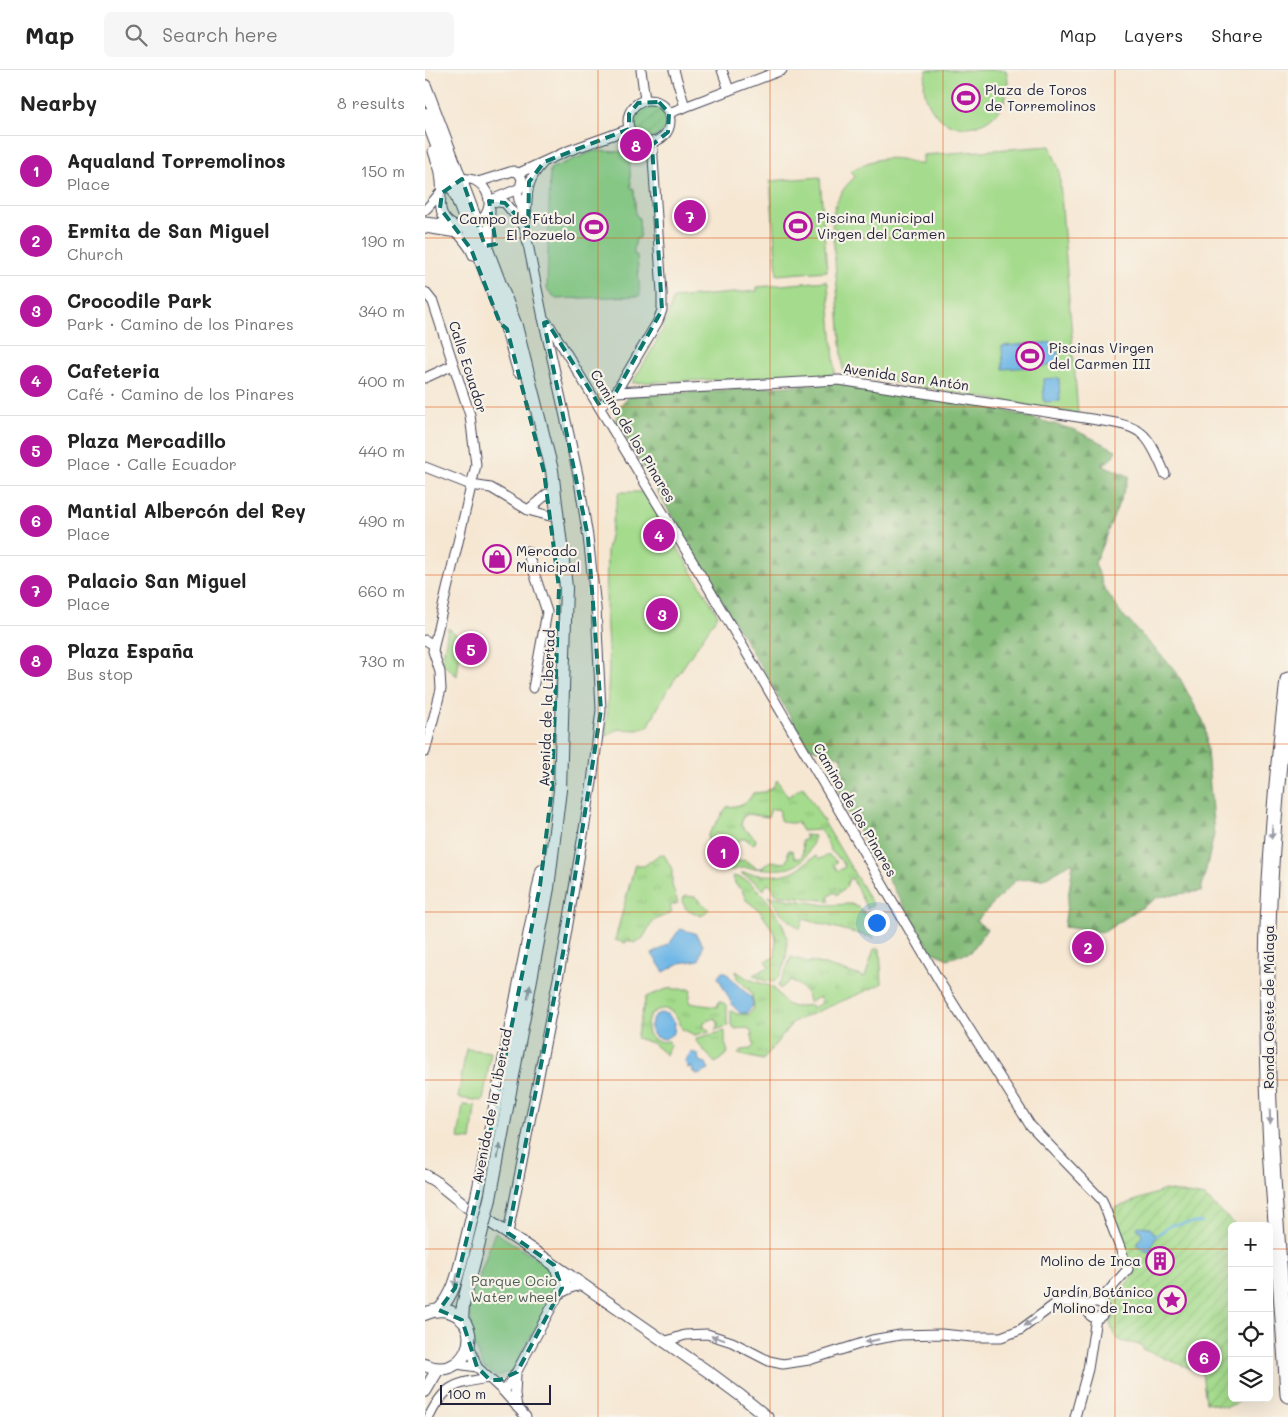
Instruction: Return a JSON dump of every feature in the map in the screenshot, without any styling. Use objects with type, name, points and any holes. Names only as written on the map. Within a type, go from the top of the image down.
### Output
[{"type":"highway","name":"Ronda Oeste de Málaga","points":[[1288,680],[1269,882],[1267,1030],[1271,1144],[1288,1395]]},
{"type":"main road","points":[[425,86],[452,158],[466,181]]},
{"type":"main road","points":[[425,114],[466,181]]},
{"type":"main road","name":"Avenida de la Libertad","points":[[429,1312],[448,1301],[455,1288],[478,1192],[540,886],[552,788],[559,588],[544,472],[531,413],[507,329],[473,226],[466,181]]},
{"type":"main road","name":"Avenida de la Libertad","points":[[462,1320],[463,1305],[490,1199],[549,888],[560,790],[566,587],[552,470],[516,326],[496,275],[473,226]]},
{"type":"main road","points":[[425,1175],[466,1206],[569,1275],[741,1396],[767,1417]]},
{"type":"main road","points":[[425,1365],[438,1369],[448,1368],[457,1364],[464,1357],[470,1338],[468,1328],[456,1314],[429,1312]]},
{"type":"main road","points":[[425,1392],[438,1369]]},
{"type":"street","points":[[641,70],[645,100]]},
{"type":"street","points":[[674,70],[685,107]]},
{"type":"street","points":[[721,70],[729,90]]},
{"type":"street","points":[[669,113],[782,70]]},
{"type":"street","points":[[645,100],[659,102],[669,113],[670,126],[668,132],[664,137],[652,142],[638,140],[629,129],[628,121],[632,108],[645,100]]},
{"type":"street","points":[[425,210],[441,193],[466,181],[503,175],[509,171],[519,173],[629,129]]},
{"type":"street","points":[[425,130],[440,170],[440,208],[443,215],[471,249],[500,323],[507,329]]},
{"type":"street","points":[[599,406],[616,392],[658,321],[661,310],[662,293],[652,142]]},
{"type":"street","points":[[525,227],[526,193],[529,182],[535,171],[544,162]]},
{"type":"street","points":[[489,201],[514,191],[522,182],[519,173]]},
{"type":"street","points":[[503,175],[502,185],[507,190],[514,191]]},
{"type":"street","points":[[466,181],[483,187],[489,201],[491,212],[488,243],[497,267],[496,275]]},
{"type":"street","points":[[508,1233],[563,954],[592,782],[601,710],[596,608],[588,536],[578,475],[525,227],[514,191]]},
{"type":"street","points":[[489,201],[505,203],[525,227]]},
{"type":"street","points":[[425,228],[455,229],[473,226],[487,214],[489,201]]},
{"type":"street","points":[[425,222],[455,229]]},
{"type":"street","name":"Calle Ecuador","points":[[425,292],[433,302],[470,415],[476,465],[434,645],[433,651],[440,672],[441,689],[425,752]]},
{"type":"street","name":"Camino de los Pinares","points":[[543,318],[550,326],[703,578],[944,989],[1030,1125],[1102,1200],[1128,1270],[1099,1302]]},
{"type":"street","points":[[425,378],[453,365]]},
{"type":"street","name":"Avenida San Antón","points":[[616,392],[839,380],[1126,426],[1142,433],[1154,450],[1165,474]]},
{"type":"street","points":[[425,468],[471,485],[491,488],[528,510],[550,516]]},
{"type":"street","points":[[528,510],[547,494]]},
{"type":"street","points":[[527,551],[547,612],[533,688]]},
{"type":"street","points":[[425,640],[434,645]]},
{"type":"street","points":[[554,1265],[560,1291]]},
{"type":"street","points":[[504,1392],[517,1372],[569,1275]]},
{"type":"street","points":[[560,1291],[583,1285]]},
{"type":"street","points":[[664,1342],[685,1335],[707,1334],[732,1342],[769,1361],[783,1364],[809,1360],[872,1340],[900,1335],[941,1334],[1001,1337],[1020,1330],[1058,1302],[1076,1302],[1089,1306],[1099,1302],[1103,1305],[1104,1313],[1101,1317],[1096,1318],[1089,1314],[1089,1306]]},
{"type":"street","points":[[1075,1417],[1088,1369],[1096,1318]]},
{"type":"street","points":[[469,1344],[477,1367],[527,1417]]},
{"type":"street","points":[[457,1364],[477,1367]]},
{"type":"street","points":[[429,1417],[435,1405],[451,1386],[464,1382],[505,1379],[517,1372]]},
{"type":"street","points":[[517,1372],[515,1394],[517,1407]]},
{"type":"highlighted area","points":[[659,102],[669,113],[668,132],[652,145],[662,310],[616,392],[600,406],[547,322],[544,323],[588,537],[601,710],[563,953],[508,1233],[554,1265],[562,1288],[517,1372],[500,1380],[490,1380],[477,1367],[462,1320],[439,1310],[455,1288],[478,1192],[540,886],[552,788],[559,588],[544,472],[507,329],[500,323],[471,249],[440,208],[442,193],[462,179],[485,246],[496,244],[489,201],[505,203],[528,228],[529,182],[544,162],[629,129],[629,114],[638,103]]},
{"type":"green space","name":"Plaza de Toros de Torremolinos","points":[[927,70],[1006,70],[1008,88],[1003,103],[994,115],[981,123],[967,127],[953,125],[939,118],[927,100],[924,87]]},
{"type":"green space","points":[[649,104],[661,109],[666,121],[661,133],[649,138],[637,133],[632,121],[637,109]]},
{"type":"green space","points":[[1050,146],[1059,169],[1078,414],[846,374],[843,370],[832,219],[839,196],[855,177],[851,171],[876,160],[902,159],[920,165],[923,161],[923,155]]},
{"type":"green space","name":"Campo de Fútbol El Pozuelo","points":[[594,151],[629,152],[631,188],[634,189],[636,216],[639,217],[640,238],[636,239],[634,255],[637,255],[640,296],[556,299],[547,289],[550,169]]},
{"type":"green space","name":"Piscina Municipal Virgen del Carmen","points":[[820,177],[827,271],[777,275],[770,181]]},
{"type":"green space","points":[[826,281],[828,284],[835,372],[832,375],[632,383],[662,331],[673,298],[757,291],[757,287]]},
{"type":"green space","points":[[837,383],[1003,410],[1075,430],[1116,450],[1112,458],[1103,465],[1129,476],[1095,563],[1103,586],[1121,613],[1176,671],[1205,725],[1214,835],[1201,891],[1158,897],[1104,932],[1064,927],[1073,862],[1043,879],[1016,880],[976,921],[987,929],[971,952],[948,959],[932,952],[839,798],[842,757],[808,747],[616,421],[617,408],[630,396]]},
{"type":"green space","points":[[619,492],[644,492],[718,615],[665,694],[648,727],[637,730],[618,729],[606,736],[609,667],[606,613],[607,550]]},
{"type":"green space","points":[[448,628],[457,635],[456,639],[461,643],[457,676],[442,663]]},
{"type":"green space","points":[[777,780],[788,797],[803,786],[873,905],[867,909],[852,878],[837,895],[835,892],[828,897],[830,901],[775,894],[770,884],[766,885],[764,890],[754,881],[740,873],[769,875],[790,873],[816,856],[819,859],[830,856],[837,862],[834,865],[838,871],[845,867],[842,861],[831,851],[822,832],[819,830],[802,831],[797,822],[790,823],[780,820],[778,809],[771,809],[768,817],[748,814],[743,817],[741,825],[756,840],[755,843],[752,844],[746,839],[740,839],[731,850],[721,853],[725,847],[722,844],[724,839],[716,833],[708,843],[708,835],[727,807],[743,804],[749,800],[753,793],[765,792],[773,787]]},
{"type":"green space","points":[[804,835],[815,836],[810,850],[796,865],[778,869],[738,868],[724,872],[722,865],[745,860],[757,868],[762,868],[771,861],[785,863],[788,858],[788,851],[790,850],[793,851],[794,857],[798,859],[802,857],[802,841],[806,838]]},
{"type":"green space","points":[[660,854],[664,855],[672,869],[672,885],[678,903],[670,906],[672,912],[653,921],[643,938],[635,943],[627,940],[626,943],[615,940],[635,864],[644,866]]},
{"type":"green space","points":[[732,876],[745,880],[760,892],[773,908],[783,925],[787,941],[785,963],[778,978],[773,982],[753,975],[769,967],[766,961],[775,957],[776,938],[773,930],[759,910],[746,900],[742,890],[736,885]]},
{"type":"green space","points":[[685,896],[695,897],[709,909],[702,916],[686,909],[682,901]]},
{"type":"green space","points":[[768,896],[826,905],[851,904],[860,908],[868,917],[874,938],[803,919],[800,929],[782,914]]},
{"type":"green space","points":[[874,949],[880,949],[882,984],[793,1022],[763,1060],[738,1054],[742,1050],[751,1049],[754,1045],[751,1031],[747,1028],[734,1029],[731,1025],[731,1010],[736,1014],[748,1014],[752,1011],[754,1004],[751,992],[737,978],[736,971],[748,979],[773,987],[786,1004],[794,1007],[811,1005],[812,1008],[822,1003],[820,997],[809,1002],[805,992],[791,980],[780,989],[778,985],[791,957],[865,977]]},
{"type":"green space","points":[[672,987],[673,989],[691,989],[689,1003],[717,1007],[719,1001],[727,1005],[728,1026],[715,1030],[718,1026],[718,1021],[714,1018],[704,1022],[704,1027],[710,1031],[695,1035],[682,1029],[678,1019],[671,1011],[667,1009],[657,1010],[651,1014],[648,1020],[647,1031],[652,1039],[662,1042],[669,1041],[670,1045],[666,1055],[652,1043],[636,1038],[646,997]]},
{"type":"green space","points":[[725,1031],[725,1043],[728,1052],[715,1063],[696,1041],[697,1038]]},
{"type":"green space","points":[[466,1049],[491,1052],[483,1101],[458,1098]]},
{"type":"green space","points":[[463,1105],[475,1106],[471,1140],[458,1139]]},
{"type":"green space","name":"Jardín Botánico Molino de Inca","points":[[1165,1190],[1205,1197],[1232,1222],[1228,1222],[1228,1402],[1239,1402],[1227,1407],[1206,1402],[1202,1373],[1144,1350],[1141,1345],[1119,1340],[1113,1333],[1110,1319],[1117,1315],[1112,1298],[1135,1275],[1116,1234],[1113,1216],[1115,1208]]},
{"type":"green space","name":"Parque Ocio Water wheel","points":[[495,1232],[550,1268],[556,1276],[556,1290],[512,1371],[497,1376],[483,1367],[473,1340],[469,1306]]},
{"type":"water","name":"Piscinas Virgen del Carmen III","points":[[1057,342],[1059,365],[1003,369],[1002,346]]},
{"type":"water","name":"Piscinas Virgen del Carmen III","points":[[1059,378],[1060,401],[1044,402],[1043,379]]},
{"type":"water","points":[[680,929],[695,933],[703,945],[699,960],[680,963],[664,972],[652,954],[669,944]]},
{"type":"water","points":[[722,972],[726,972],[751,997],[753,1005],[747,1013],[740,1013],[733,1006],[718,977]]},
{"type":"water","points":[[659,1013],[667,1014],[675,1022],[674,1033],[665,1039],[655,1037],[650,1028],[653,1018]]},
{"type":"water","points":[[691,1052],[698,1054],[699,1061],[706,1063],[709,1070],[698,1075],[693,1072],[692,1067],[688,1068],[685,1061]]},
{"type":"water","points":[[1138,1226],[1149,1227],[1156,1236],[1150,1252],[1143,1250],[1136,1244],[1142,1236],[1140,1230],[1137,1229]]},
{"type":"waterway","points":[[1156,1236],[1171,1225],[1202,1222]]},
{"type":"place","name":"Plaza de Toros de Torremolinos","points":[[966,98]]},
{"type":"place","name":"Plaza España","points":[[636,145]]},
{"type":"place","name":"Palacio San Miguel","points":[[690,216]]},
{"type":"place","name":"Piscina Municipal Virgen del Carmen","points":[[798,226]]},
{"type":"place","name":"Campo de Fútbol El Pozuelo","points":[[594,227]]},
{"type":"place","name":"Piscinas Virgen del Carmen III","points":[[1030,356]]},
{"type":"place","name":"Cafeteria","points":[[659,535]]},
{"type":"place","name":"Mercado Municipal","points":[[497,559]]},
{"type":"place","name":"Crocodile Park","points":[[662,614]]},
{"type":"place","name":"Plaza Mercadillo","points":[[471,649]]},
{"type":"place","name":"Aqualand Torremolinos","points":[[723,852]]},
{"type":"place","name":"Ermita de San Miguel","points":[[1088,947]]},
{"type":"place","name":"Molino de Inca","points":[[1160,1261]]},
{"type":"place","name":"Jardín Botánico Molino de Inca","points":[[1172,1300]]},
{"type":"place","name":"Mantial Albercón del Rey","points":[[1204,1357]]}]
